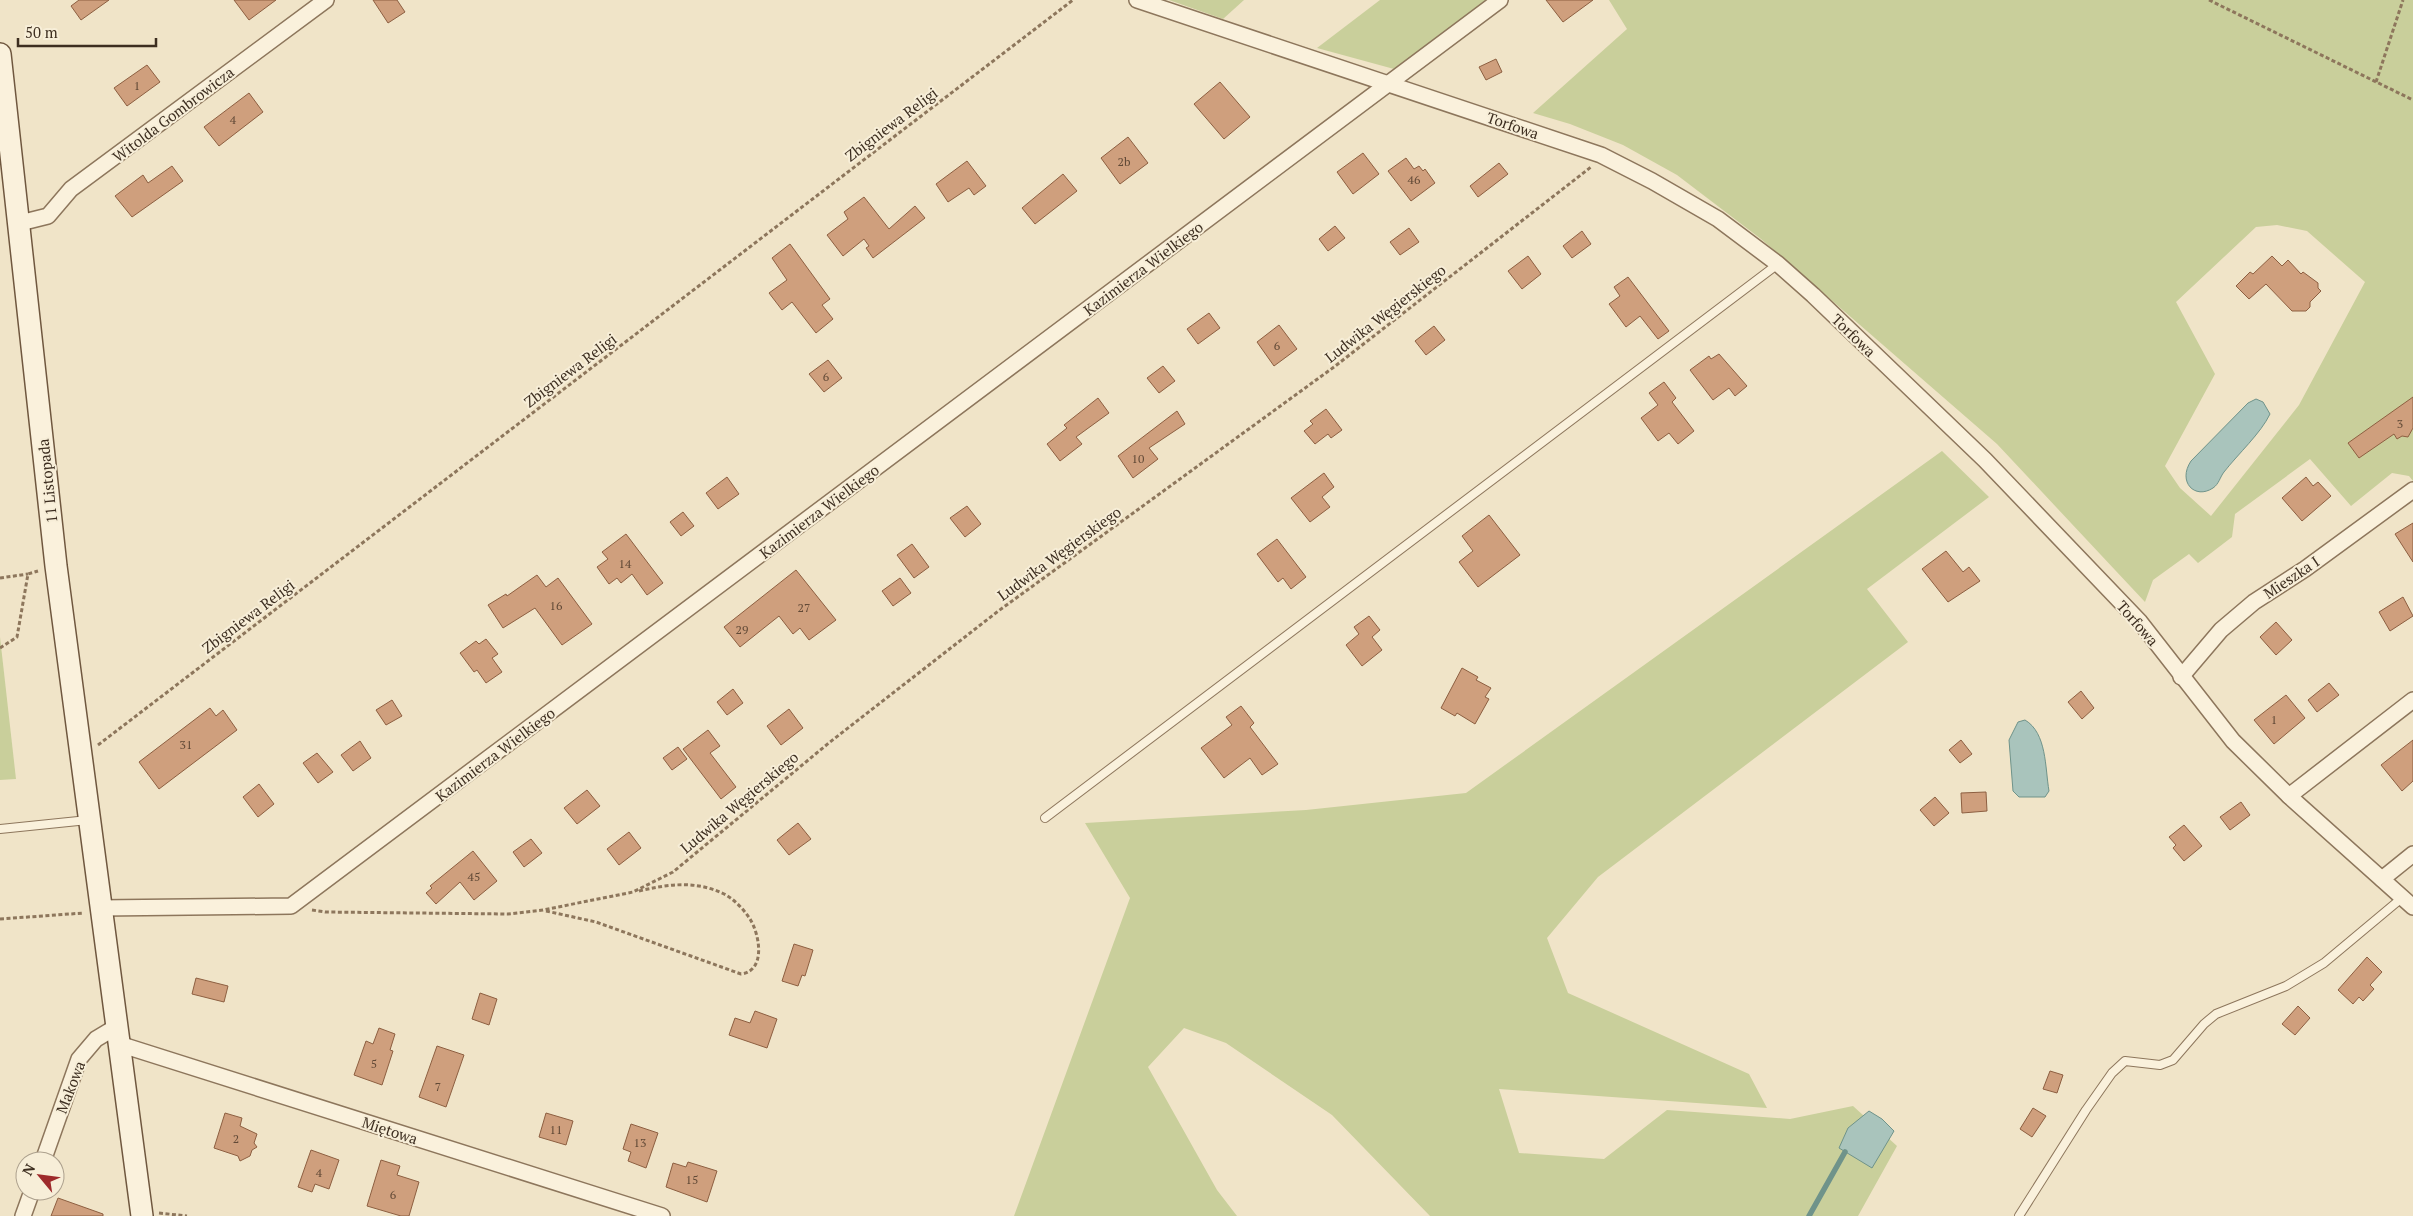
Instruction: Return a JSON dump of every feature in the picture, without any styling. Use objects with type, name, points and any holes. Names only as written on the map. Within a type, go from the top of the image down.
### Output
[{"type":"street","name":"Witolda Gombrowicza","points":[[20,223],[48,216],[71,189],[326,0]]},
{"type":"street","name":"Torfowa","points":[[1137,0],[1601,155],[1718,219],[1778,264],[1813,295],[1985,460],[2140,622],[2181,677],[2233,741],[2289,796],[2408,902]]},
{"type":"street","name":"Kazimierza Wielkiego","points":[[291,906],[1500,0]]},
{"type":"street","name":"11 Listopada","points":[[0,54],[20,223],[56,566],[88,820],[142,1214]]},
{"type":"street","name":"Mieszka I","points":[[2181,677],[2221,630],[2254,602],[2305,569],[2413,490]]},
{"type":"street","points":[[2289,796],[2413,700]]},
{"type":"street","points":[[2382,879],[2413,854]]},
{"type":"street","points":[[100,908],[291,906]]},
{"type":"street","name":"Makowa","points":[[47,1151],[79,1059],[96,1040],[117,1036]]},
{"type":"street","name":"Miętowa","points":[[117,1036],[662,1216]]},
{"type":"street","points":[[23,1216],[28,1201]]},
{"type":"lane","points":[[1045,818],[1778,264]]},
{"type":"lane","points":[[0,829],[88,820]]},
{"type":"lane","points":[[2019,1216],[2086,1110],[2112,1073],[2125,1061],[2160,1065],[2173,1060],[2204,1024],[2216,1014],[2286,986],[2324,963],[2408,902]]},
{"type":"path","name":"Zbigniewa Religi","points":[[80,758],[1073,0]]},
{"type":"path","points":[[2209,0],[2413,100]]},
{"type":"path","points":[[2376,82],[2403,0]]},
{"type":"path","name":"Ludwika Węgierskiego","points":[[291,906],[325,912],[508,914],[543,910],[633,892],[673,872],[830,742],[997,612],[1334,367],[1588,170],[1601,155]]},
{"type":"path","points":[[0,578],[28,574],[56,566]]},
{"type":"path","points":[[0,648],[17,637],[28,574]]},
{"type":"path","points":[[543,910],[596,922],[741,974],[748,973],[756,966],[758,937],[751,920],[740,905],[726,895],[691,884],[671,884],[633,892]]},
{"type":"path","points":[[0,920],[74,915],[100,908]]},
{"type":"path","points":[[142,1214],[187,1216]]},
{"type":"green space","points":[[1169,0],[1244,0],[1223,19]]},
{"type":"green space","points":[[1380,0],[1488,0],[1394,69],[1317,48]]},
{"type":"green space","points":[[1609,0],[2413,0],[2413,481],[2409,476],[2392,473],[2351,506],[2310,459],[2235,514],[2232,537],[2198,563],[2189,554],[2153,580],[2145,602],[1997,444],[1761,239],[1677,175],[1623,145],[1570,124],[1533,113],[1627,29]],"holes":[[[2277,225],[2307,231],[2365,282],[2299,405],[2211,516],[2180,488],[2165,466],[2215,374],[2176,302],[2256,227]]]},
{"type":"green space","points":[[1942,451],[1989,497],[1867,589],[1908,642],[1598,877],[1547,938],[1568,993],[1749,1074],[1767,1108],[1499,1089],[1519,1153],[1604,1159],[1667,1110],[1790,1119],[1853,1106],[1897,1146],[1858,1216],[1430,1216],[1332,1115],[1226,1043],[1184,1028],[1148,1067],[1217,1190],[1237,1216],[1014,1216],[1130,898],[1085,823],[1306,810],[1466,793]]},
{"type":"green space","points":[[0,637],[16,779],[0,780]]},
{"type":"water","points":[[2256,399],[2263,402],[2270,414],[2266,421],[2213,488],[2200,492],[2194,490],[2187,482],[2186,476],[2191,461],[2248,403]]},
{"type":"water","points":[[2025,720],[2037,733],[2044,752],[2049,791],[2045,797],[2019,797],[2013,791],[2009,740],[2018,722]]},
{"type":"water","points":[[1869,1111],[1882,1119],[1894,1131],[1872,1168],[1839,1148],[1848,1128]]},
{"type":"building","points":[[79,0],[109,0],[81,20],[71,6]]},
{"type":"building","points":[[234,0],[276,0],[249,20]]},
{"type":"building","points":[[373,0],[397,0],[405,12],[388,23]]},
{"type":"building","points":[[1546,0],[1593,0],[1563,22]]},
{"type":"building","points":[[1496,59],[1502,72],[1486,80],[1479,67]]},
{"type":"building","points":[[147,65],[160,82],[127,106],[114,88]]},
{"type":"building","points":[[1220,82],[1250,117],[1224,139],[1194,104]]},
{"type":"building","points":[[249,93],[263,112],[219,146],[204,127]]},
{"type":"building","points":[[1128,137],[1148,163],[1120,184],[1101,158]]},
{"type":"building","points":[[1363,153],[1379,174],[1353,194],[1337,172]]},
{"type":"building","points":[[1406,158],[1414,169],[1419,166],[1423,171],[1425,169],[1435,183],[1411,201],[1388,171]]},
{"type":"building","points":[[967,161],[986,186],[974,195],[969,188],[948,202],[936,184]]},
{"type":"building","points":[[1499,163],[1508,174],[1478,197],[1470,186]]},
{"type":"building","points":[[172,166],[183,181],[132,217],[115,196],[143,175],[148,183]]},
{"type":"building","points":[[1063,174],[1077,191],[1035,224],[1022,208]]},
{"type":"building","points":[[864,197],[889,229],[915,206],[925,218],[873,258],[866,248],[869,246],[864,239],[843,256],[827,235],[848,219],[844,212]]},
{"type":"building","points":[[1335,226],[1345,238],[1328,251],[1319,239]]},
{"type":"building","points":[[1409,228],[1419,242],[1400,255],[1390,242]]},
{"type":"building","points":[[1582,231],[1591,244],[1572,258],[1563,246]]},
{"type":"building","points":[[790,244],[830,299],[822,305],[833,319],[816,333],[792,302],[782,310],[769,293],[787,280],[772,258]]},
{"type":"building","points":[[1528,256],[1541,274],[1522,289],[1508,271]]},
{"type":"building","points":[[2272,256],[2282,266],[2288,260],[2301,274],[2303,272],[2318,283],[2318,288],[2321,291],[2310,302],[2310,307],[2306,311],[2292,311],[2266,284],[2249,299],[2236,286],[2250,272],[2253,274]]},
{"type":"building","points":[[1628,277],[1669,331],[1658,339],[1640,316],[1626,327],[1609,304],[1620,296],[1614,287]]},
{"type":"building","points":[[1209,313],[1220,328],[1198,344],[1187,329]]},
{"type":"building","points":[[1279,325],[1297,349],[1274,366],[1257,342]]},
{"type":"building","points":[[1434,326],[1445,340],[1426,355],[1415,341]]},
{"type":"building","points":[[1719,354],[1747,386],[1735,396],[1729,388],[1713,400],[1690,370],[1709,356],[1711,359]]},
{"type":"building","points":[[828,360],[842,378],[824,392],[809,374]]},
{"type":"building","points":[[1163,366],[1175,381],[1159,393],[1147,378]]},
{"type":"building","points":[[1664,382],[1676,398],[1672,402],[1694,431],[1678,444],[1669,433],[1658,441],[1641,418],[1658,405],[1649,393]]},
{"type":"building","points":[[2413,397],[2413,428],[2408,437],[2402,436],[2397,439],[2394,434],[2359,458],[2348,443]]},
{"type":"building","points":[[1098,398],[1109,413],[1076,437],[1082,444],[1060,461],[1047,444],[1067,428],[1064,425]]},
{"type":"building","points":[[1326,409],[1342,430],[1331,438],[1328,434],[1315,444],[1304,431],[1313,424],[1310,421]]},
{"type":"building","points":[[1177,411],[1185,424],[1149,448],[1158,459],[1133,478],[1118,456]]},
{"type":"building","points":[[1324,473],[1334,487],[1322,497],[1330,507],[1310,522],[1291,498]]},
{"type":"building","points":[[727,477],[739,494],[718,509],[706,493]]},
{"type":"building","points":[[2306,477],[2313,486],[2318,482],[2331,496],[2302,521],[2282,498]]},
{"type":"building","points":[[967,506],[981,524],[965,537],[950,518]]},
{"type":"building","points":[[683,512],[694,526],[681,536],[670,522]]},
{"type":"building","points":[[1489,515],[1520,555],[1478,587],[1459,562],[1473,551],[1462,536]]},
{"type":"building","points":[[2413,523],[2413,562],[2395,534]]},
{"type":"building","points":[[626,534],[663,583],[647,595],[632,574],[621,583],[617,578],[609,584],[597,567],[608,559],[602,552]]},
{"type":"building","points":[[1277,539],[1306,577],[1291,589],[1283,578],[1278,582],[1257,554]]},
{"type":"building","points":[[912,544],[929,567],[914,578],[897,555]]},
{"type":"building","points":[[1946,551],[1963,572],[1969,567],[1980,581],[1948,602],[1922,569]]},
{"type":"building","points":[[796,570],[836,620],[809,640],[800,628],[793,634],[779,616],[740,647],[724,627]]},
{"type":"building","points":[[537,575],[546,587],[558,578],[592,624],[562,645],[535,608],[503,628],[488,605],[506,594],[507,596]]},
{"type":"building","points":[[900,578],[911,593],[893,606],[882,591]]},
{"type":"building","points":[[2403,597],[2413,616],[2390,631],[2379,612]]},
{"type":"building","points":[[1369,616],[1380,630],[1372,637],[1382,650],[1362,666],[1346,645],[1359,634],[1354,627]]},
{"type":"building","points":[[2276,622],[2292,640],[2276,655],[2260,637]]},
{"type":"building","points":[[486,639],[498,654],[492,658],[502,672],[486,683],[477,670],[474,672],[460,653],[476,641],[479,644]]},
{"type":"building","points":[[1462,668],[1478,677],[1476,680],[1491,688],[1485,697],[1489,699],[1475,724],[1457,713],[1455,716],[1441,708]]},
{"type":"building","points":[[2329,683],[2339,695],[2317,712],[2308,700]]},
{"type":"building","points":[[733,689],[743,703],[727,715],[717,702]]},
{"type":"building","points":[[2081,691],[2094,708],[2082,719],[2068,702]]},
{"type":"building","points":[[2286,695],[2305,718],[2274,744],[2254,720]]},
{"type":"building","points":[[392,700],[402,716],[386,725],[376,710]]},
{"type":"building","points":[[1241,706],[1254,723],[1250,727],[1278,764],[1262,775],[1250,758],[1224,778],[1201,748],[1232,725],[1226,717]]},
{"type":"building","points":[[210,708],[216,716],[223,710],[237,730],[159,789],[139,762]]},
{"type":"building","points":[[789,709],[803,728],[781,745],[767,726]]},
{"type":"building","points":[[708,730],[720,746],[710,753],[736,787],[721,799],[683,749]]},
{"type":"building","points":[[1961,740],[1972,754],[1960,763],[1949,750]]},
{"type":"building","points":[[2413,740],[2413,781],[2402,791],[2381,765]]},
{"type":"building","points":[[360,741],[371,758],[353,771],[341,755]]},
{"type":"building","points":[[678,747],[687,759],[672,770],[663,758]]},
{"type":"building","points":[[317,753],[333,772],[318,783],[303,763]]},
{"type":"building","points":[[259,784],[274,804],[258,817],[243,797]]},
{"type":"building","points":[[587,790],[600,806],[577,824],[564,808]]},
{"type":"building","points":[[1986,792],[1987,811],[1962,813],[1961,793]]},
{"type":"building","points":[[1935,797],[1949,813],[1934,826],[1920,810]]},
{"type":"building","points":[[2241,802],[2250,815],[2230,830],[2220,817]]},
{"type":"building","points":[[798,823],[811,839],[789,855],[777,840]]},
{"type":"building","points":[[2184,825],[2202,846],[2184,861],[2173,848],[2176,845],[2169,837]]},
{"type":"building","points":[[629,832],[641,848],[619,865],[607,849]]},
{"type":"building","points":[[531,839],[542,853],[524,867],[513,852]]},
{"type":"building","points":[[473,851],[497,881],[474,900],[460,882],[436,904],[426,893],[432,888],[430,886]]},
{"type":"building","points":[[794,944],[813,950],[805,976],[802,975],[798,986],[782,981]]},
{"type":"building","points":[[2367,957],[2382,972],[2370,985],[2374,989],[2363,1001],[2359,997],[2353,1004],[2338,990]]},
{"type":"building","points":[[196,978],[228,986],[224,1002],[192,994]]},
{"type":"building","points":[[480,993],[497,999],[489,1025],[472,1019]]},
{"type":"building","points":[[2298,1006],[2310,1018],[2295,1035],[2282,1024]]},
{"type":"building","points":[[755,1011],[777,1019],[767,1048],[729,1035],[735,1018],[750,1023]]},
{"type":"building","points":[[379,1028],[395,1034],[390,1050],[393,1051],[382,1085],[354,1075],[366,1041],[373,1044]]},
{"type":"building","points":[[437,1046],[464,1055],[446,1107],[419,1097]]},
{"type":"building","points":[[2050,1071],[2063,1075],[2057,1093],[2043,1089]]},
{"type":"building","points":[[2033,1108],[2046,1116],[2032,1137],[2020,1129]]},
{"type":"building","points":[[225,1113],[242,1118],[240,1126],[257,1134],[254,1143],[257,1147],[252,1150],[250,1156],[240,1161],[238,1156],[214,1148]]},
{"type":"building","points":[[546,1113],[573,1121],[566,1145],[539,1137]]},
{"type":"building","points":[[631,1124],[658,1133],[646,1168],[628,1161],[631,1152],[623,1149]]},
{"type":"building","points":[[311,1150],[339,1160],[329,1189],[315,1184],[312,1192],[298,1187]]},
{"type":"building","points":[[381,1160],[400,1166],[397,1175],[419,1182],[409,1216],[401,1216],[367,1206]]},
{"type":"building","points":[[688,1162],[717,1171],[707,1202],[666,1187],[673,1163],[686,1167]]},
{"type":"building","points":[[65,1200],[103,1214],[103,1216],[51,1216],[57,1201]]},
{"type":"waterway","points":[[1809,1216],[1845,1152]]}]
